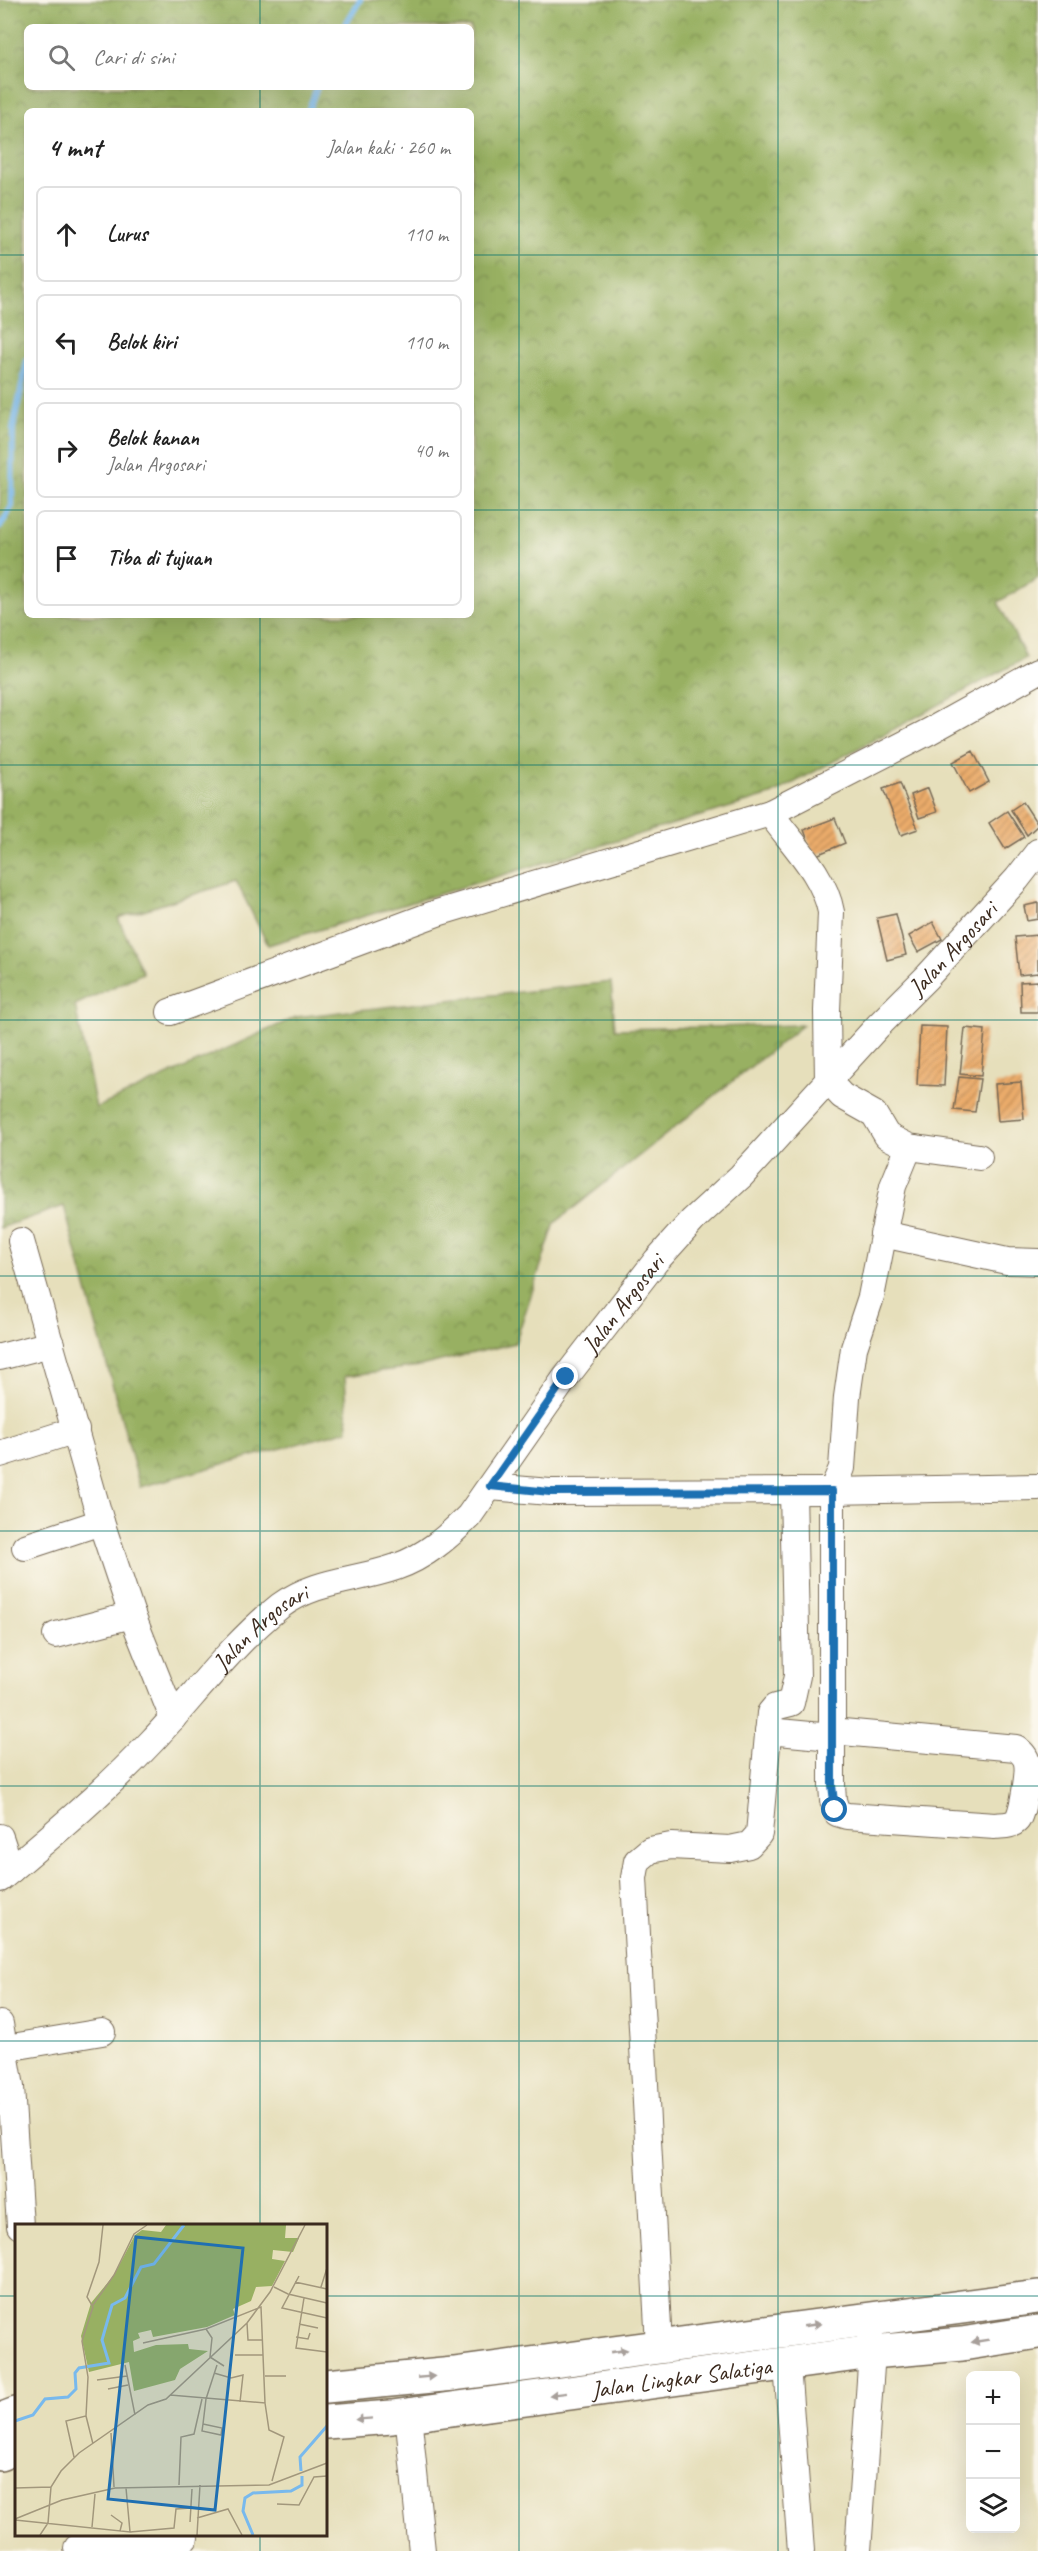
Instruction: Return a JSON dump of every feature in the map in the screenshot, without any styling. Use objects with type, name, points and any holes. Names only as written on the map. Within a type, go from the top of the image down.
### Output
[{"type":"highway","name":"Jalan Lingkar Salatiga","points":[[327,2386],[454,2374],[1038,2297]]},
{"type":"highway","name":"Jalan Lingkar Salatiga","points":[[327,2422],[408,2414],[872,2352],[962,2344],[1038,2332]]},
{"type":"highway","points":[[0,2420],[15,2414]]},
{"type":"highway","points":[[0,2454],[15,2447]]},
{"type":"street","points":[[170,1012],[437,913],[770,813],[930,731],[1038,671]]},
{"type":"street","points":[[770,813],[821,881],[828,898],[831,912],[827,1011],[828,1081],[843,1096],[874,1114],[886,1136],[909,1147],[979,1157]]},
{"type":"street","name":"Jalan Argosari","points":[[5,1874],[85,1809],[253,1631],[282,1605],[309,1589],[397,1567],[424,1554],[451,1534],[469,1516],[566,1377],[656,1261],[693,1220],[741,1176],[1017,879],[1038,852]]},
{"type":"street","points":[[768,1731],[832,1734],[1016,1748],[1025,1757],[1028,1766],[1022,1808],[1017,1820],[1010,1825],[995,1826],[839,1815],[833,1800],[832,1734],[832,1491],[842,1468],[847,1397],[854,1348],[871,1297],[893,1186],[909,1147]]},
{"type":"street","points":[[883,1234],[1007,1261],[1038,1262]]},
{"type":"street","points":[[21,1240],[101,1522],[132,1615],[173,1718]]},
{"type":"street","points":[[0,1358],[51,1344]]},
{"type":"street","points":[[0,1454],[76,1430]]},
{"type":"street","points":[[490,1486],[550,1492],[832,1491],[1038,1487]]},
{"type":"street","points":[[659,2346],[635,1870],[637,1861],[650,1850],[671,1846],[730,1849],[749,1845],[759,1834],[770,1713],[775,1707],[790,1703],[797,1676],[793,1491]]},
{"type":"street","points":[[25,1547],[101,1522]]},
{"type":"street","points":[[56,1635],[132,1615]]},
{"type":"street","points":[[0,1837],[5,1874]]},
{"type":"street","points":[[20,2224],[11,2086],[3,2036],[102,2032]]},
{"type":"street","points":[[858,2551],[872,2352],[868,2318]]},
{"type":"street","points":[[788,2365],[795,2550]]},
{"type":"street","points":[[408,2414],[422,2551]]},
{"type":"street","points":[[66,2543],[185,2541]]},
{"type":"green space","points":[[0,0],[1038,0],[1038,578],[998,602],[1026,658],[771,795],[268,945],[236,881],[118,918],[143,973],[75,1005],[96,1108],[296,1017],[611,982],[615,1029],[803,1025],[555,1223],[515,1343],[420,1366],[345,1376],[348,1430],[140,1487],[64,1206],[0,1228]]},
{"type":"building","points":[[973,751],[989,782],[969,793],[953,762]]},
{"type":"building","points":[[900,783],[918,829],[901,835],[883,789]]},
{"type":"building","points":[[928,788],[937,812],[919,818],[911,795]]},
{"type":"building","points":[[1023,802],[1038,825],[1027,835],[1011,810]]},
{"type":"building","points":[[1007,811],[1024,837],[1005,849],[989,823]]},
{"type":"building","points":[[835,818],[845,843],[814,856],[804,830]]},
{"type":"building","points":[[1038,903],[1038,919],[1027,921],[1024,906]]},
{"type":"building","points":[[896,914],[906,955],[887,960],[877,918]]},
{"type":"building","points":[[933,922],[942,939],[918,952],[909,936]]},
{"type":"building","points":[[1038,935],[1038,973],[1019,975],[1015,937]]},
{"type":"building","points":[[1038,981],[1038,1012],[1021,1012],[1020,982]]},
{"type":"building","points":[[920,1026],[947,1027],[944,1086],[917,1085]]},
{"type":"building","points":[[965,1028],[985,1030],[981,1076],[960,1074]]},
{"type":"building","points":[[959,1077],[980,1079],[975,1112],[954,1110]]},
{"type":"building","points":[[1021,1082],[1024,1119],[998,1121],[995,1084]]},
{"type":"waterway","points":[[346,24],[360,0]]},
{"type":"waterway","points":[[309,108],[316,90]]},
{"type":"waterway","points":[[0,527],[12,506],[13,429],[24,375]]},
{"type":"route","points":[[566,1377],[490,1486],[550,1492],[832,1491],[832,1785],[835,1810]]}]
